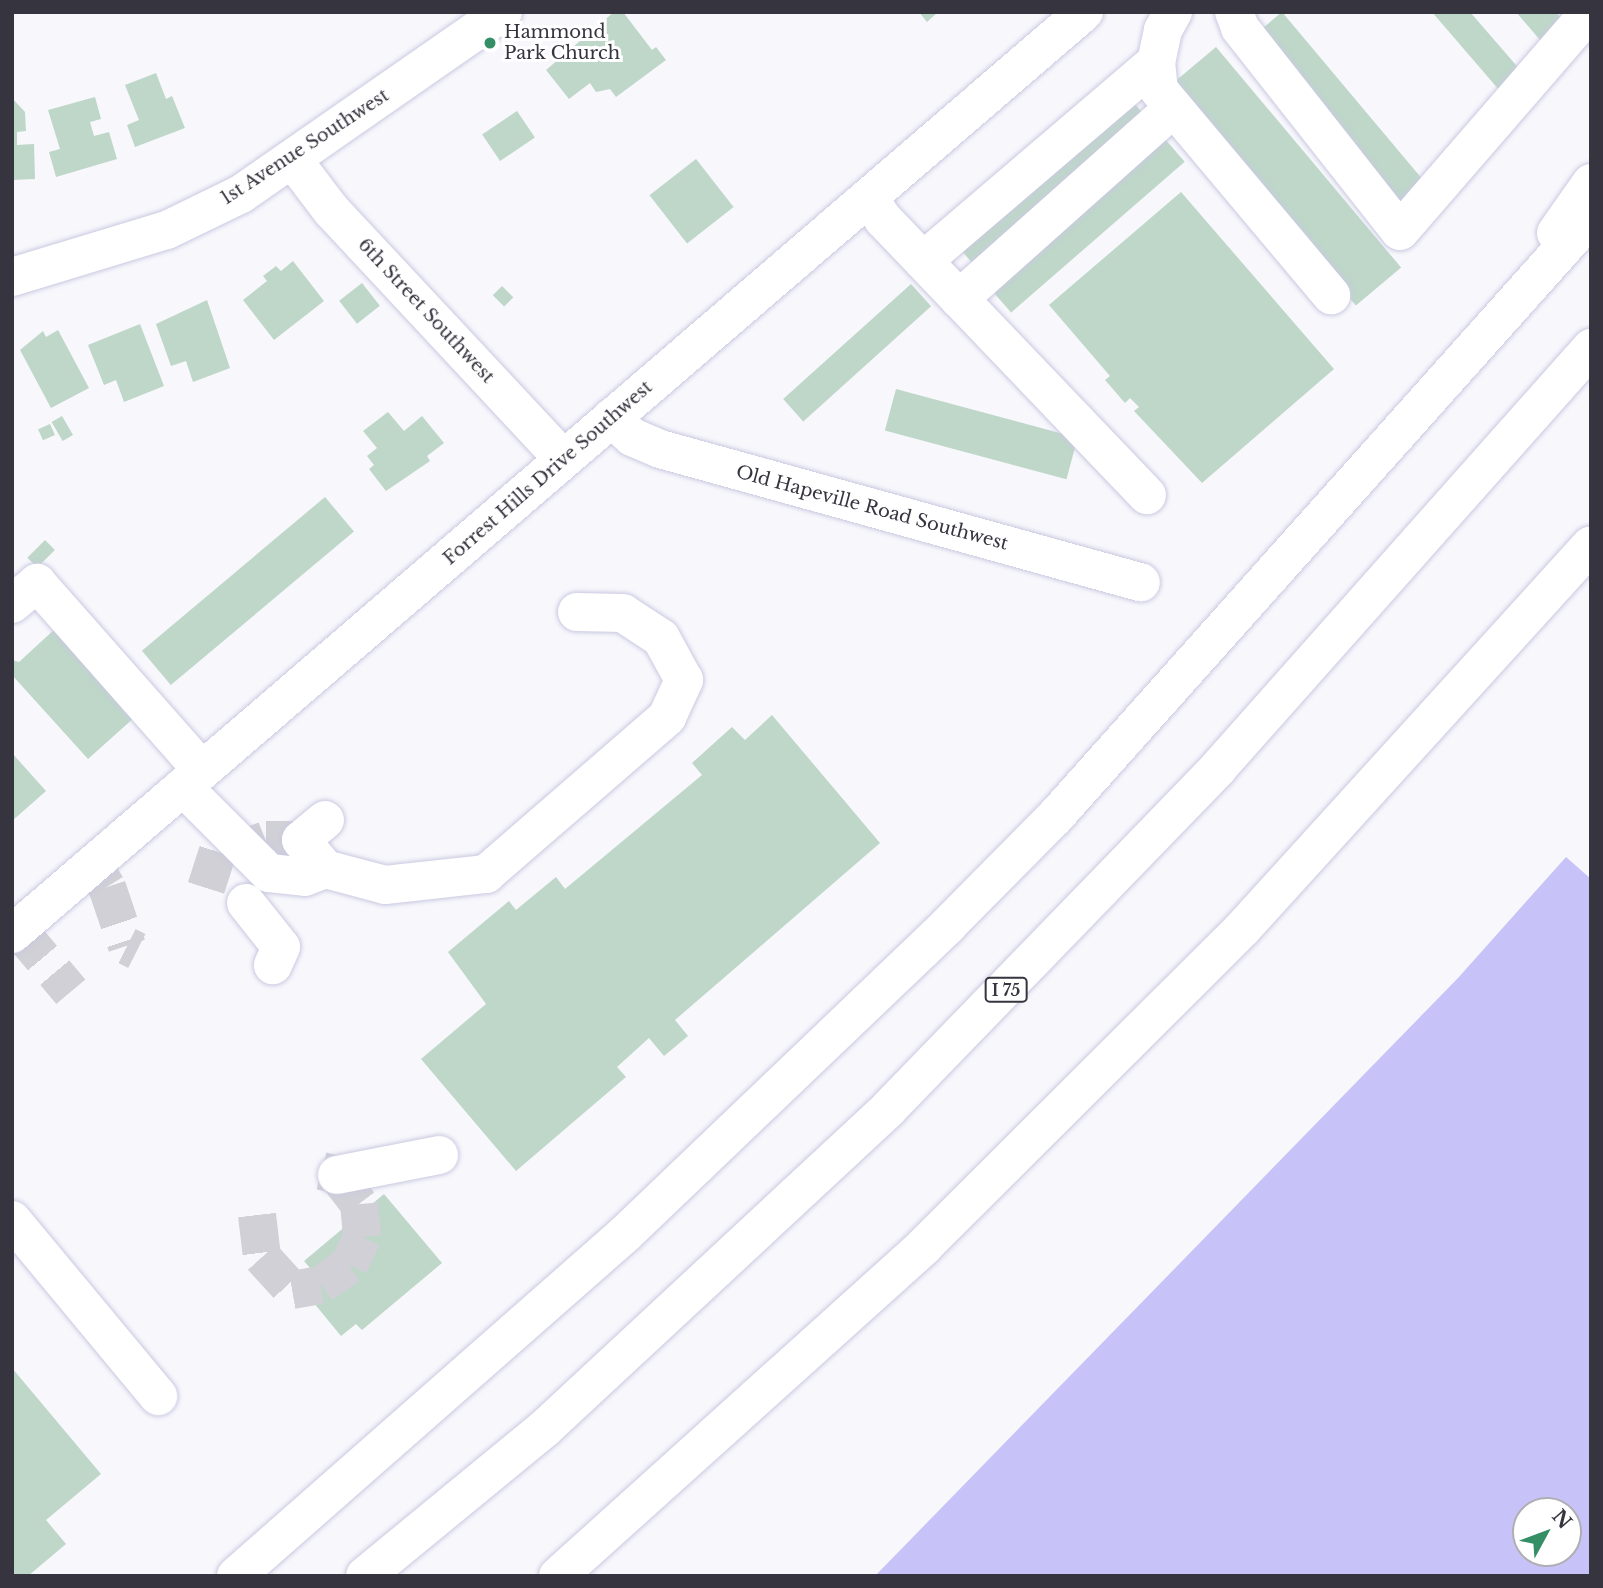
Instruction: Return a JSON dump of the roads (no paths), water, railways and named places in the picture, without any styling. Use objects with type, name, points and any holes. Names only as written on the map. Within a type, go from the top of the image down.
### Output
[{"type":"main road","name":"1st Avenue Southwest","points":[[12,277],[167,230],[242,194],[503,12]]},
{"type":"main road","name":"Forrest Hills Drive Southwest","points":[[12,934],[1084,12]]},
{"type":"main road","points":[[1173,12],[1163,30],[1156,62],[1158,90],[1331,295]]},
{"type":"main road","points":[[1234,12],[1240,28],[1400,232],[1590,12]]},
{"type":"main road","points":[[923,261],[1156,62]]},
{"type":"main road","points":[[959,299],[1173,108]]},
{"type":"main road","name":"6th Street Southwest","points":[[293,160],[331,210],[563,459]]},
{"type":"main road","points":[[1494,328],[1591,183]]},
{"type":"main road","points":[[869,197],[883,219],[1147,495]]},
{"type":"main road","points":[[236,1576],[625,1234],[863,1010],[1055,817],[1591,217]]},
{"type":"main road","name":"I 75","points":[[365,1576],[544,1429],[889,1108],[1218,768],[1591,348]]},
{"type":"main road","name":"Old Hapeville Road Southwest","points":[[611,418],[632,437],[660,449],[1141,582]]},
{"type":"main road","points":[[558,1576],[924,1246],[1243,928],[1591,545]]},
{"type":"main road","points":[[12,604],[37,583],[245,848],[269,873],[304,877],[325,869]]},
{"type":"main road","points":[[325,820],[301,840],[325,869],[384,886],[486,874],[667,717],[684,680],[661,638],[623,613],[577,611]]},
{"type":"main road","points":[[246,903],[277,956]]},
{"type":"main road","points":[[337,1175],[439,1155]]},
{"type":"main road","points":[[12,1220],[158,1396]]},
{"type":"tunnel","points":[[206,888],[225,829]]},
{"type":"tunnel","points":[[245,848],[266,840],[301,840]]},
{"type":"tunnel","points":[[93,865],[107,887],[127,946],[137,951]]},
{"type":"tunnel","points":[[18,929],[71,992]]},
{"type":"tunnel","points":[[257,1215],[262,1257],[292,1290],[321,1285],[349,1265],[362,1237],[359,1204],[337,1175],[322,1171]]},
{"type":"place","name":"Hammond Park Church","points":[[490,43]]}]
